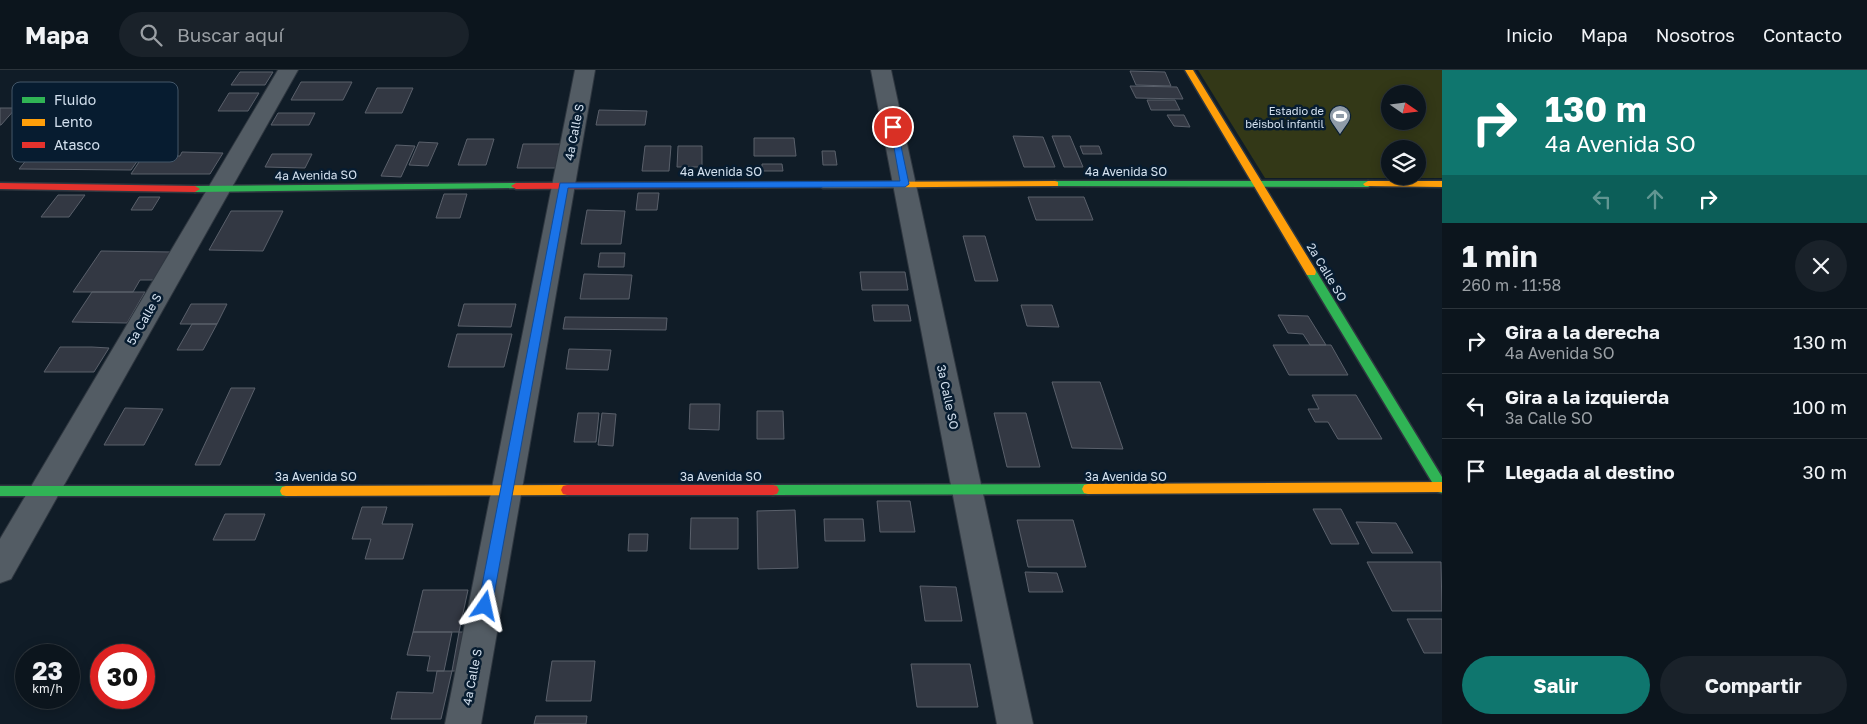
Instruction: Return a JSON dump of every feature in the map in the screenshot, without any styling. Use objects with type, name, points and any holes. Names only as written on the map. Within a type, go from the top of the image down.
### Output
[{"type":"street","name":"5a Calle S","points":[[0,568],[288,70]]},
{"type":"street","name":"4a Calle S","points":[[463,724],[585,70]]},
{"type":"street","name":"3a Calle SO","points":[[881,70],[1015,724]]},
{"type":"street","name":"2a Calle SO","points":[[1189,70],[1442,488]]},
{"type":"street","name":"4a Avenida SO","points":[[0,186],[219,189],[564,185],[1442,184]]},
{"type":"street","name":"3a Avenida SO","points":[[0,491],[1442,488]]},
{"type":"green space","name":"Estadio de béisbol infantil","points":[[1198,70],[1442,70],[1442,178],[1426,178],[1426,140],[1381,140],[1381,178],[1265,178]]},
{"type":"building","points":[[1130,71],[1165,72],[1171,86],[1136,85]]},
{"type":"building","points":[[240,72],[273,72],[265,85],[231,85]]},
{"type":"building","points":[[301,82],[352,82],[343,100],[291,100]]},
{"type":"building","points":[[1130,86],[1177,87],[1183,99],[1136,98]]},
{"type":"building","points":[[377,88],[413,88],[402,113],[365,113]]},
{"type":"building","points":[[229,93],[259,93],[248,111],[218,111]]},
{"type":"building","points":[[1147,100],[1175,100],[1180,110],[1151,110]]},
{"type":"building","points":[[0,108],[12,108],[12,113],[0,125]]},
{"type":"building","points":[[599,110],[647,111],[645,125],[596,125]]},
{"type":"building","points":[[278,113],[315,113],[309,125],[271,125]]},
{"type":"building","points":[[1167,115],[1184,115],[1190,127],[1174,126]]},
{"type":"building","points":[[1013,136],[1043,137],[1055,167],[1024,167]]},
{"type":"building","points":[[1052,136],[1070,136],[1083,167],[1064,167]]},
{"type":"building","points":[[754,138],[794,138],[796,156],[754,156]]},
{"type":"building","points":[[467,139],[494,139],[486,165],[458,165]]},
{"type":"building","points":[[419,142],[438,143],[428,166],[409,165]]},
{"type":"building","points":[[523,144],[562,144],[557,168],[517,168]]},
{"type":"building","points":[[396,145],[415,146],[401,177],[381,176]]},
{"type":"building","points":[[645,146],[671,146],[669,171],[642,171]]},
{"type":"building","points":[[678,146],[702,146],[702,167],[677,167]]},
{"type":"building","points":[[1080,146],[1099,146],[1102,154],[1083,154]]},
{"type":"building","points":[[822,151],[835,151],[837,165],[823,165]]},
{"type":"building","points":[[182,152],[223,153],[210,174],[131,174],[139,162],[178,162],[178,156]]},
{"type":"building","points":[[272,154],[312,154],[305,168],[265,167]]},
{"type":"building","points":[[25,162],[137,162],[131,170],[19,169]]},
{"type":"building","points":[[762,164],[782,164],[783,171],[762,171]]},
{"type":"building","points":[[638,193],[659,193],[657,210],[636,210]]},
{"type":"building","points":[[444,194],[467,194],[460,218],[436,218]]},
{"type":"building","points":[[58,195],[85,195],[69,217],[41,217]]},
{"type":"building","points":[[139,197],[160,197],[152,210],[131,210]]},
{"type":"building","points":[[1028,197],[1084,197],[1093,220],[1036,220]]},
{"type":"building","points":[[587,210],[625,211],[621,244],[581,244]]},
{"type":"building","points":[[231,211],[283,211],[263,251],[209,250]]},
{"type":"building","points":[[963,236],[985,236],[998,281],[975,281]]},
{"type":"building","points":[[101,251],[172,252],[155,280],[140,280],[133,292],[73,292]]},
{"type":"building","points":[[600,253],[625,253],[624,267],[598,267]]},
{"type":"building","points":[[860,272],[905,272],[908,290],[862,290]]},
{"type":"building","points":[[584,274],[632,275],[629,299],[580,299]]},
{"type":"building","points":[[92,292],[145,292],[127,323],[72,322]]},
{"type":"building","points":[[191,304],[227,304],[217,324],[180,324]]},
{"type":"building","points":[[464,304],[516,304],[511,327],[458,326]]},
{"type":"building","points":[[872,305],[908,305],[911,321],[874,321]]},
{"type":"building","points":[[1021,305],[1052,305],[1059,327],[1027,326]]},
{"type":"building","points":[[1278,315],[1308,316],[1326,345],[1310,345],[1303,334],[1288,333]]},
{"type":"building","points":[[565,317],[667,318],[666,330],[563,329]]},
{"type":"building","points":[[192,324],[217,324],[203,350],[177,350]]},
{"type":"building","points":[[457,334],[512,334],[504,367],[448,367]]},
{"type":"building","points":[[1273,345],[1331,345],[1348,375],[1289,375]]},
{"type":"building","points":[[60,347],[109,348],[94,372],[44,372]]},
{"type":"building","points":[[569,349],[611,350],[608,370],[566,369]]},
{"type":"building","points":[[1052,382],[1100,382],[1123,449],[1072,448]]},
{"type":"building","points":[[231,388],[255,388],[220,465],[195,465]]},
{"type":"building","points":[[1312,395],[1356,395],[1382,439],[1338,439],[1328,422],[1315,422],[1308,409],[1319,409]]},
{"type":"building","points":[[690,404],[720,404],[719,430],[689,429]]},
{"type":"building","points":[[125,408],[163,409],[144,445],[104,445]]},
{"type":"building","points":[[757,411],[783,411],[784,439],[757,439]]},
{"type":"building","points":[[578,413],[599,413],[596,442],[574,442]]},
{"type":"building","points":[[602,413],[616,414],[613,446],[598,445]]},
{"type":"building","points":[[994,413],[1026,413],[1040,467],[1007,467]]},
{"type":"building","points":[[877,501],[910,501],[915,532],[880,532]]},
{"type":"building","points":[[362,507],[387,507],[382,524],[413,524],[403,559],[365,559],[371,539],[352,539]]},
{"type":"building","points":[[1313,509],[1341,509],[1359,544],[1331,544]]},
{"type":"building","points":[[795,510],[798,568],[758,569],[757,511]]},
{"type":"building","points":[[225,514],[265,514],[255,540],[213,540]]},
{"type":"building","points":[[691,518],[738,518],[738,549],[690,549]]},
{"type":"building","points":[[824,519],[863,519],[865,541],[825,541]]},
{"type":"building","points":[[1017,520],[1073,520],[1086,567],[1028,567]]},
{"type":"building","points":[[1356,522],[1396,523],[1413,553],[1372,553]]},
{"type":"building","points":[[629,534],[648,534],[647,551],[628,551]]},
{"type":"building","points":[[1367,562],[1441,562],[1442,611],[1392,611]]},
{"type":"building","points":[[1025,572],[1057,573],[1063,592],[1029,592]]},
{"type":"building","points":[[920,586],[956,587],[962,621],[925,621]]},
{"type":"building","points":[[423,590],[468,590],[459,632],[413,632]]},
{"type":"building","points":[[1407,619],[1442,619],[1442,653],[1424,653]]},
{"type":"building","points":[[413,632],[452,632],[444,671],[427,671],[430,656],[407,655]]},
{"type":"building","points":[[459,632],[475,632],[467,671],[452,671]]},
{"type":"building","points":[[552,661],[595,661],[591,701],[546,701]]},
{"type":"building","points":[[911,664],[970,664],[978,707],[917,707]]},
{"type":"building","points":[[437,671],[452,671],[441,719],[391,719],[397,692],[433,693]]},
{"type":"building","points":[[536,716],[587,716],[586,724],[534,724]]},
{"type":"traffic: fast","points":[[1055,184],[1368,184]]},
{"type":"traffic: fast","points":[[195,189],[516,186]]},
{"type":"traffic: fast","points":[[1311,272],[1442,488]]},
{"type":"traffic: fast","points":[[773,490],[1088,489]]},
{"type":"traffic: fast","points":[[0,491],[286,491]]},
{"type":"traffic: slow","points":[[1189,70],[1311,272]]},
{"type":"traffic: slow","points":[[823,185],[1055,184]]},
{"type":"traffic: slow","points":[[1368,184],[1442,184]]},
{"type":"traffic: slow","points":[[1088,489],[1442,487]]},
{"type":"traffic: slow","points":[[286,491],[567,490]]},
{"type":"traffic: jam","points":[[516,186],[823,185]]},
{"type":"traffic: jam","points":[[0,186],[195,189]]},
{"type":"traffic: jam","points":[[567,490],[773,490]]},
{"type":"place","name":"Estadio de béisbol infantil","points":[[1340,135]]},
{"type":"route","points":[[485,606],[564,185],[905,184],[893,127]]}]
